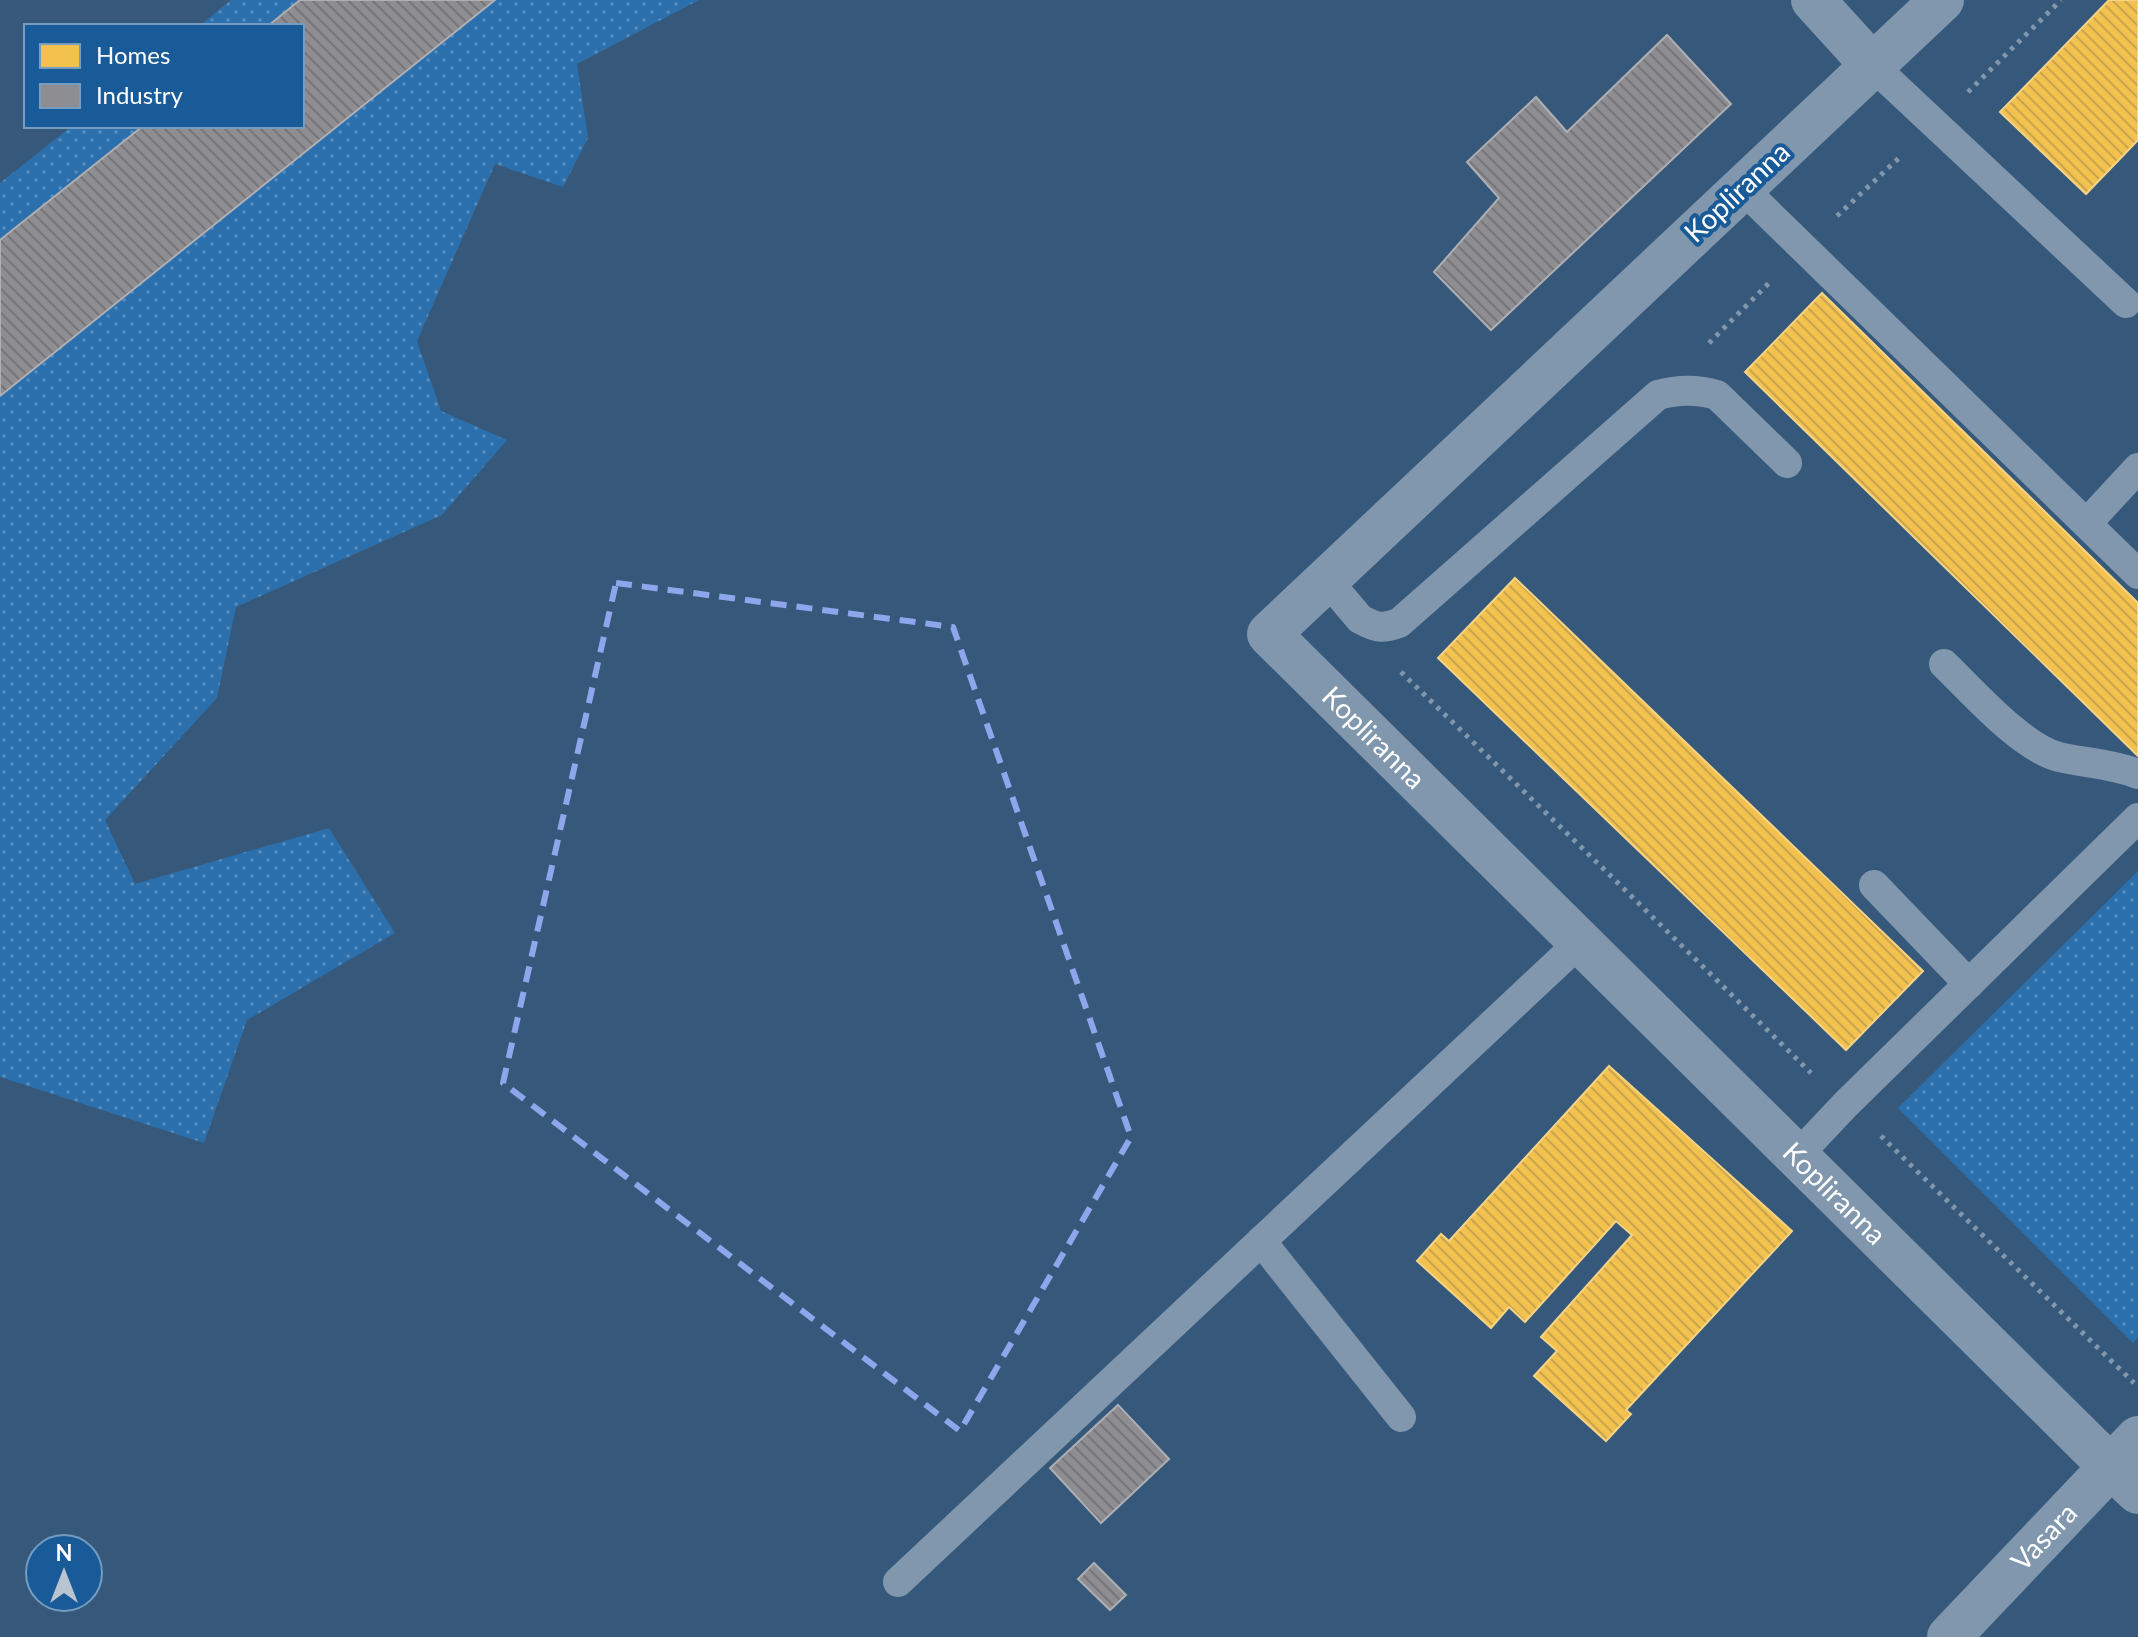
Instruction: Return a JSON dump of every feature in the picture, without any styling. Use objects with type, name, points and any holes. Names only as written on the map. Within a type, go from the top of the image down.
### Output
[{"type":"street","points":[[1813,0],[1873,66]]},
{"type":"street","name":"Kopliranna","points":[[1942,0],[1269,634],[1797,1156],[2129,1466]]},
{"type":"street","name":"Vasara","points":[[1949,1637],[2129,1466]]},
{"type":"lane","points":[[1873,66],[2126,303]]},
{"type":"lane","points":[[1742,188],[2138,574]]},
{"type":"lane","points":[[1327,580],[1360,619],[1377,628],[1399,623],[1658,395],[1687,390],[1717,395],[1787,463]]},
{"type":"lane","points":[[2087,523],[2138,468]]},
{"type":"lane","points":[[1944,664],[2017,734],[2033,745],[2057,756],[2109,765],[2138,774]]},
{"type":"lane","points":[[1797,1156],[1846,1104],[2138,818]]},
{"type":"lane","points":[[1874,885],[1969,984]]},
{"type":"lane","points":[[898,1582],[1580,942]]},
{"type":"lane","points":[[1261,1241],[1401,1417]]},
{"type":"path","points":[[1658,395],[1802,249],[2061,0]]},
{"type":"path","points":[[1377,628],[1388,659],[1605,869],[1747,1012],[1826,1088],[1863,1118],[2138,1386]]},
{"type":"highlighted area","points":[[616,583],[953,627],[1131,1137],[960,1431],[503,1083]]},
{"type":"shaded area","points":[[231,0],[300,0],[270,24],[201,24]]},
{"type":"shaded area","points":[[495,0],[699,0],[577,64],[588,138],[563,187],[495,164],[417,341],[441,411],[507,440],[442,515],[236,607],[217,698],[105,820],[135,884],[329,828],[395,933],[247,1020],[204,1143],[0,1077],[0,396]]},
{"type":"shaded area","points":[[69,128],[140,128],[0,240],[0,183]]},
{"type":"shaded area","points":[[2138,871],[2138,1338],[2133,1343],[1898,1108]]},
{"type":"building: Homes","points":[[2109,0],[2138,0],[2138,140],[2086,194],[2000,112]]},
{"type":"building: Homes","points":[[1822,293],[2138,603],[2138,756],[1745,372]]},
{"type":"building: Homes","points":[[1515,578],[1923,971],[1846,1050],[1438,658]]},
{"type":"building: Homes","points":[[1609,1066],[1792,1231],[1626,1410],[1631,1414],[1606,1441],[1534,1376],[1557,1351],[1541,1337],[1632,1235],[1616,1221],[1525,1322],[1509,1307],[1491,1328],[1417,1261],[1441,1234],[1449,1241]]},
{"type":"building: Industry","points":[[300,0],[495,0],[0,396],[0,240],[140,128],[304,128],[304,24],[270,24]]},
{"type":"building: Industry","points":[[1667,35],[1731,104],[1491,330],[1434,272],[1499,198],[1467,162],[1536,97],[1567,132]]},
{"type":"building: Industry","points":[[1118,1405],[1169,1459],[1101,1523],[1050,1468]]},
{"type":"building: Industry","points":[[1094,1563],[1126,1595],[1110,1610],[1078,1579]]}]
